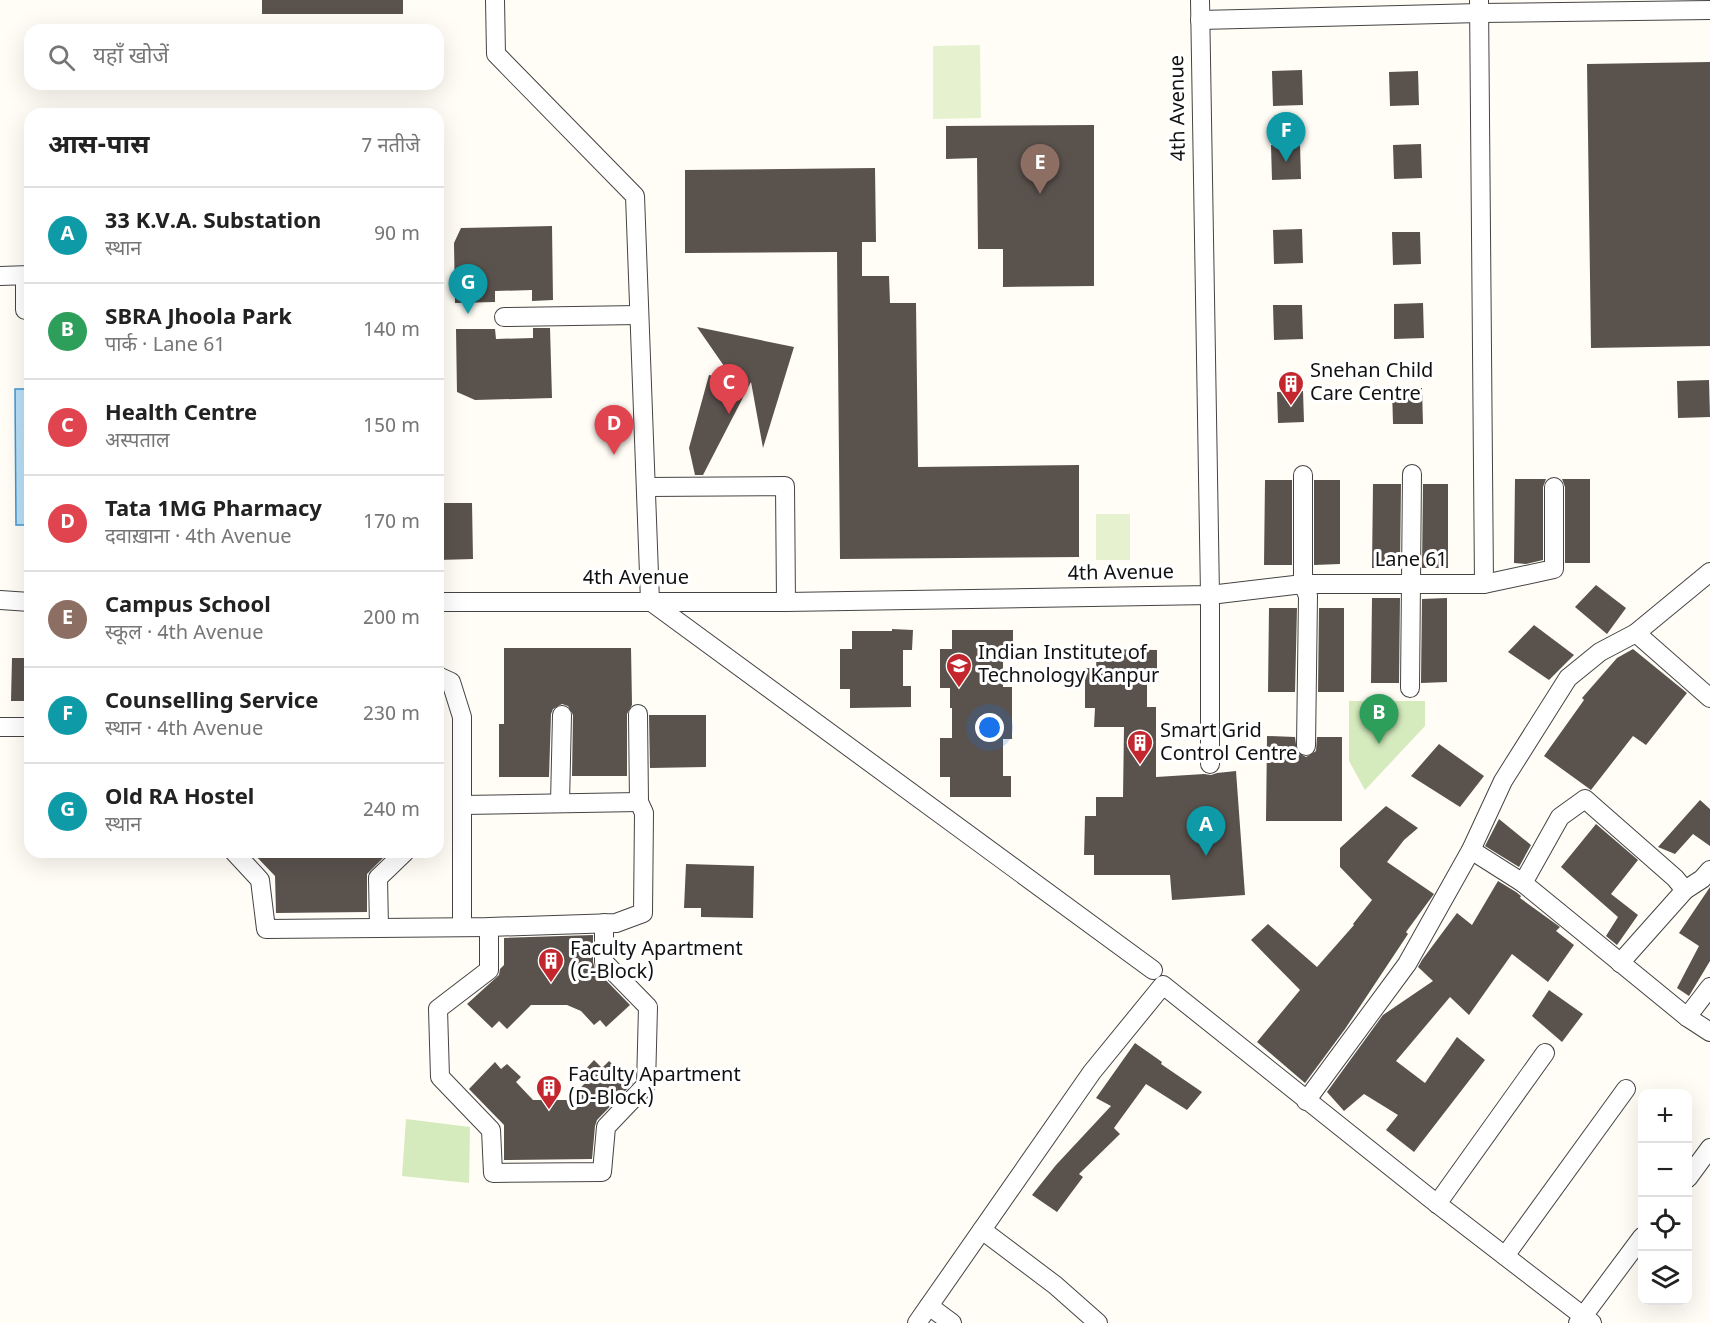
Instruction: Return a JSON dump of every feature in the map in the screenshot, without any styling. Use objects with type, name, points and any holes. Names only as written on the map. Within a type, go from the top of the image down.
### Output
[{"type":"street","points":[[495,0],[496,54],[635,196],[651,601],[1153,970]]},
{"type":"street","name":"4th Avenue","points":[[444,602],[786,602],[1210,595],[1200,0]]},
{"type":"street","points":[[1200,20],[1480,6],[1710,10]]},
{"type":"street","points":[[1480,6],[1484,584]]},
{"type":"street","points":[[0,276],[24,275]]},
{"type":"street","points":[[504,317],[639,315]]},
{"type":"street","points":[[1410,688],[1412,474]]},
{"type":"street","points":[[1303,475],[1303,584],[1308,596],[1306,746]]},
{"type":"street","points":[[646,487],[784,486],[786,602]]},
{"type":"street","name":"Lane 61","points":[[1210,595],[1303,584],[1484,584],[1554,569],[1554,487]]},
{"type":"street","points":[[1306,1101],[1407,964],[1471,850],[1503,781],[1568,678],[1600,652],[1636,633],[1710,572]]},
{"type":"street","points":[[1210,595],[1210,764]]},
{"type":"street","points":[[0,600],[24,602]]},
{"type":"street","points":[[1636,633],[1710,698]]},
{"type":"street","points":[[444,679],[451,682],[462,717],[462,926]]},
{"type":"street","points":[[240,858],[260,880],[266,929],[489,927],[626,921],[643,913],[644,813],[639,802],[638,714]]},
{"type":"street","points":[[560,803],[562,715]]},
{"type":"street","points":[[0,727],[24,727]]},
{"type":"street","points":[[1523,883],[1560,817],[1585,799],[1675,878],[1685,890]]},
{"type":"street","points":[[463,805],[639,802]]},
{"type":"street","points":[[1471,850],[1523,883],[1687,1017],[1710,1032]]},
{"type":"street","points":[[379,927],[378,878],[399,858]]},
{"type":"street","points":[[1620,963],[1685,890],[1702,879],[1710,870]]},
{"type":"street","points":[[489,927],[489,970],[438,1009],[440,1077],[490,1130],[493,1173],[602,1172],[606,1127],[646,1085],[648,1007],[603,963],[603,923]]},
{"type":"street","points":[[917,1323],[1092,1072],[1163,985],[1584,1321],[1638,1243]]},
{"type":"street","points":[[1687,1017],[1710,987]]},
{"type":"street","points":[[1437,1204],[1545,1053]]},
{"type":"street","points":[[1506,1257],[1626,1089]]},
{"type":"street","points":[[1692,1173],[1710,1148]]},
{"type":"street","points":[[982,1230],[1055,1285],[1098,1323]]},
{"type":"street","points":[[929,1306],[952,1323]]},
{"type":"green space","points":[[980,45],[981,118],[933,119],[933,46]]},
{"type":"green space","points":[[1096,514],[1130,514],[1130,560],[1096,560]]},
{"type":"green space","points":[[1349,701],[1425,701],[1425,726],[1365,790],[1349,761]]},
{"type":"green space","points":[[406,1119],[470,1127],[469,1183],[402,1176]]},
{"type":"water","points":[[15,389],[24,389],[24,525],[16,525]]},
{"type":"building","points":[[262,0],[403,0],[403,14],[262,14]]},
{"type":"building","points":[[1710,62],[1710,346],[1591,348],[1587,64]]},
{"type":"building","points":[[1302,70],[1303,105],[1273,106],[1272,71]]},
{"type":"building","points":[[1418,71],[1419,105],[1390,106],[1389,72]]},
{"type":"building","points":[[1094,125],[1094,286],[1003,287],[1003,249],[978,249],[977,158],[946,159],[946,126]]},
{"type":"building","points":[[1300,144],[1301,179],[1272,180],[1271,145]]},
{"type":"building","points":[[1421,144],[1422,178],[1394,179],[1393,145]]},
{"type":"building","points":[[875,168],[876,242],[862,242],[862,276],[889,276],[890,303],[916,303],[918,467],[1079,465],[1079,557],[840,559],[837,252],[685,253],[685,170]]},
{"type":"building","points":[[552,226],[553,300],[532,301],[532,290],[495,291],[495,302],[455,303],[454,243],[461,228]]},
{"type":"building","points":[[1302,229],[1303,263],[1274,264],[1273,230]]},
{"type":"building","points":[[1392,232],[1420,232],[1421,264],[1393,265]]},
{"type":"building","points":[[1423,303],[1424,338],[1394,339],[1394,304]]},
{"type":"building","points":[[1273,305],[1302,305],[1303,339],[1274,340]]},
{"type":"building","points":[[697,327],[794,347],[763,448],[751,382],[703,475],[695,475],[689,448],[709,375],[733,379]]},
{"type":"building","points":[[533,328],[550,328],[552,398],[475,400],[457,392],[456,329],[495,329],[496,339],[533,338]]},
{"type":"building","points":[[1709,380],[1710,417],[1678,418],[1677,381]]},
{"type":"building","points":[[1422,388],[1423,424],[1393,424],[1392,389]]},
{"type":"building","name":"Snehan Child Care Centre","points":[[1303,391],[1304,422],[1278,423],[1277,392]]},
{"type":"building","points":[[1515,479],[1546,479],[1543,487],[1543,560],[1526,564],[1514,563]]},
{"type":"building","points":[[1562,479],[1590,479],[1590,563],[1565,563],[1565,487]]},
{"type":"building","points":[[1265,480],[1292,480],[1292,565],[1264,565]]},
{"type":"building","points":[[1314,480],[1340,480],[1340,564],[1314,565]]},
{"type":"building","points":[[1373,484],[1401,484],[1400,568],[1372,568]]},
{"type":"building","points":[[1423,484],[1448,484],[1448,568],[1422,568]]},
{"type":"building","points":[[444,503],[472,503],[473,559],[444,560]]},
{"type":"building","points":[[1596,585],[1626,608],[1607,634],[1575,607]]},
{"type":"building","points":[[1372,598],[1400,598],[1399,683],[1371,683]]},
{"type":"building","points":[[1447,598],[1447,682],[1421,683],[1422,599]]},
{"type":"building","points":[[1269,608],[1297,608],[1295,692],[1268,692]]},
{"type":"building","points":[[1319,608],[1344,608],[1344,692],[1318,692]]},
{"type":"building","points":[[1534,625],[1574,655],[1549,680],[1508,652]]},
{"type":"building","points":[[892,629],[913,630],[912,650],[903,650],[903,686],[911,686],[911,707],[850,708],[850,689],[840,689],[840,649],[852,649],[852,631],[892,631]]},
{"type":"building","points":[[952,630],[1013,630],[1013,650],[1003,650],[1003,687],[1012,687],[1012,739],[1003,739],[1003,776],[1011,776],[1011,797],[950,797],[950,777],[940,777],[940,738],[952,738],[952,708],[950,708],[950,688],[940,688],[940,649],[952,649]]},
{"type":"building","points":[[504,648],[631,648],[632,705],[627,714],[627,776],[572,776],[573,715],[568,706],[562,704],[553,709],[551,714],[549,777],[499,777],[499,724],[504,724]]},
{"type":"building","points":[[1097,649],[1157,650],[1157,670],[1147,670],[1147,707],[1156,707],[1156,777],[1211,775],[1236,771],[1245,895],[1172,900],[1170,875],[1094,875],[1094,855],[1084,855],[1085,816],[1096,816],[1096,797],[1123,797],[1124,727],[1094,727],[1095,708],[1085,708],[1085,668],[1096,668]]},
{"type":"building","points":[[1633,649],[1687,693],[1646,745],[1633,736],[1591,790],[1544,756],[1584,700],[1582,698],[1617,658]]},
{"type":"building","points":[[12,658],[24,658],[24,701],[11,701]]},
{"type":"building","points":[[649,715],[706,715],[706,767],[650,768]]},
{"type":"building","points":[[1267,736],[1295,737],[1297,752],[1306,757],[1316,751],[1317,737],[1342,737],[1342,821],[1266,821]]},
{"type":"building","points":[[1439,744],[1484,776],[1460,807],[1411,776]]},
{"type":"building","points":[[1700,800],[1710,809],[1710,846],[1693,834],[1675,854],[1658,847]]},
{"type":"building","points":[[1386,806],[1418,828],[1404,840],[1387,862],[1434,894],[1406,932],[1408,934],[1345,1029],[1305,1083],[1257,1042],[1300,990],[1251,940],[1268,924],[1317,967],[1354,925],[1372,900],[1340,867],[1340,848]]},
{"type":"building","points":[[1499,819],[1531,845],[1519,867],[1485,846]]},
{"type":"building","points":[[1596,824],[1638,860],[1611,894],[1638,915],[1617,945],[1606,936],[1618,917],[1561,867]]},
{"type":"building","points":[[258,858],[383,858],[367,874],[367,912],[276,913],[275,876]]},
{"type":"building","points":[[686,864],[754,866],[753,918],[701,917],[701,908],[684,908]]},
{"type":"building","points":[[1498,881],[1516,892],[1521,896],[1520,898],[1560,927],[1556,931],[1574,945],[1548,982],[1512,954],[1469,1015],[1450,997],[1396,1061],[1425,1083],[1457,1037],[1485,1060],[1414,1152],[1386,1130],[1398,1115],[1364,1094],[1344,1111],[1327,1092],[1383,1015],[1433,981],[1418,967],[1422,960],[1457,913],[1472,925]]},
{"type":"building","points":[[1710,887],[1710,961],[1689,996],[1677,988],[1699,946],[1679,933]]},
{"type":"building","name":"Faculty Apartment (C-Block)","points":[[593,935],[595,969],[630,1005],[606,1027],[600,1020],[594,1025],[581,1011],[567,1005],[531,1005],[507,1029],[499,1021],[492,1028],[467,1004],[499,975],[504,965],[504,938]]},
{"type":"building","points":[[1549,990],[1583,1014],[1562,1042],[1532,1016]]},
{"type":"building","points":[[1135,1043],[1202,1092],[1187,1110],[1146,1084],[1114,1128],[1120,1134],[1079,1174],[1083,1177],[1057,1212],[1032,1195],[1056,1165],[1111,1106],[1096,1098]]},
{"type":"building","name":"Faculty Apartment (D-Block)","points":[[594,1060],[602,1068],[609,1061],[633,1083],[597,1120],[592,1159],[504,1160],[504,1125],[469,1089],[495,1062],[501,1069],[507,1064],[521,1077],[516,1082],[533,1100],[569,1100],[587,1081],[581,1074]]},
{"type":"place","name":"Counselling Service","points":[[1286,162]]},
{"type":"place","name":"Campus School","points":[[1040,194]]},
{"type":"place","name":"Old RA Hostel","points":[[468,314]]},
{"type":"place","name":"Snehan Child Care Centre","points":[[1291,407]]},
{"type":"place","name":"Health Centre","points":[[729,414]]},
{"type":"place","name":"Tata 1MG Pharmacy","points":[[614,455]]},
{"type":"place","name":"Indian Institute of Technology Kanpur","points":[[959,689]]},
{"type":"place","name":"SBRA Jhoola Park","points":[[1379,744]]},
{"type":"place","name":"Smart Grid Control Centre","points":[[1140,766]]},
{"type":"place","name":"33 K.V.A. Substation","points":[[1206,856]]},
{"type":"place","name":"Faculty Apartment (C-Block)","points":[[551,984]]},
{"type":"place","name":"Faculty Apartment (D-Block)","points":[[549,1111]]}]
